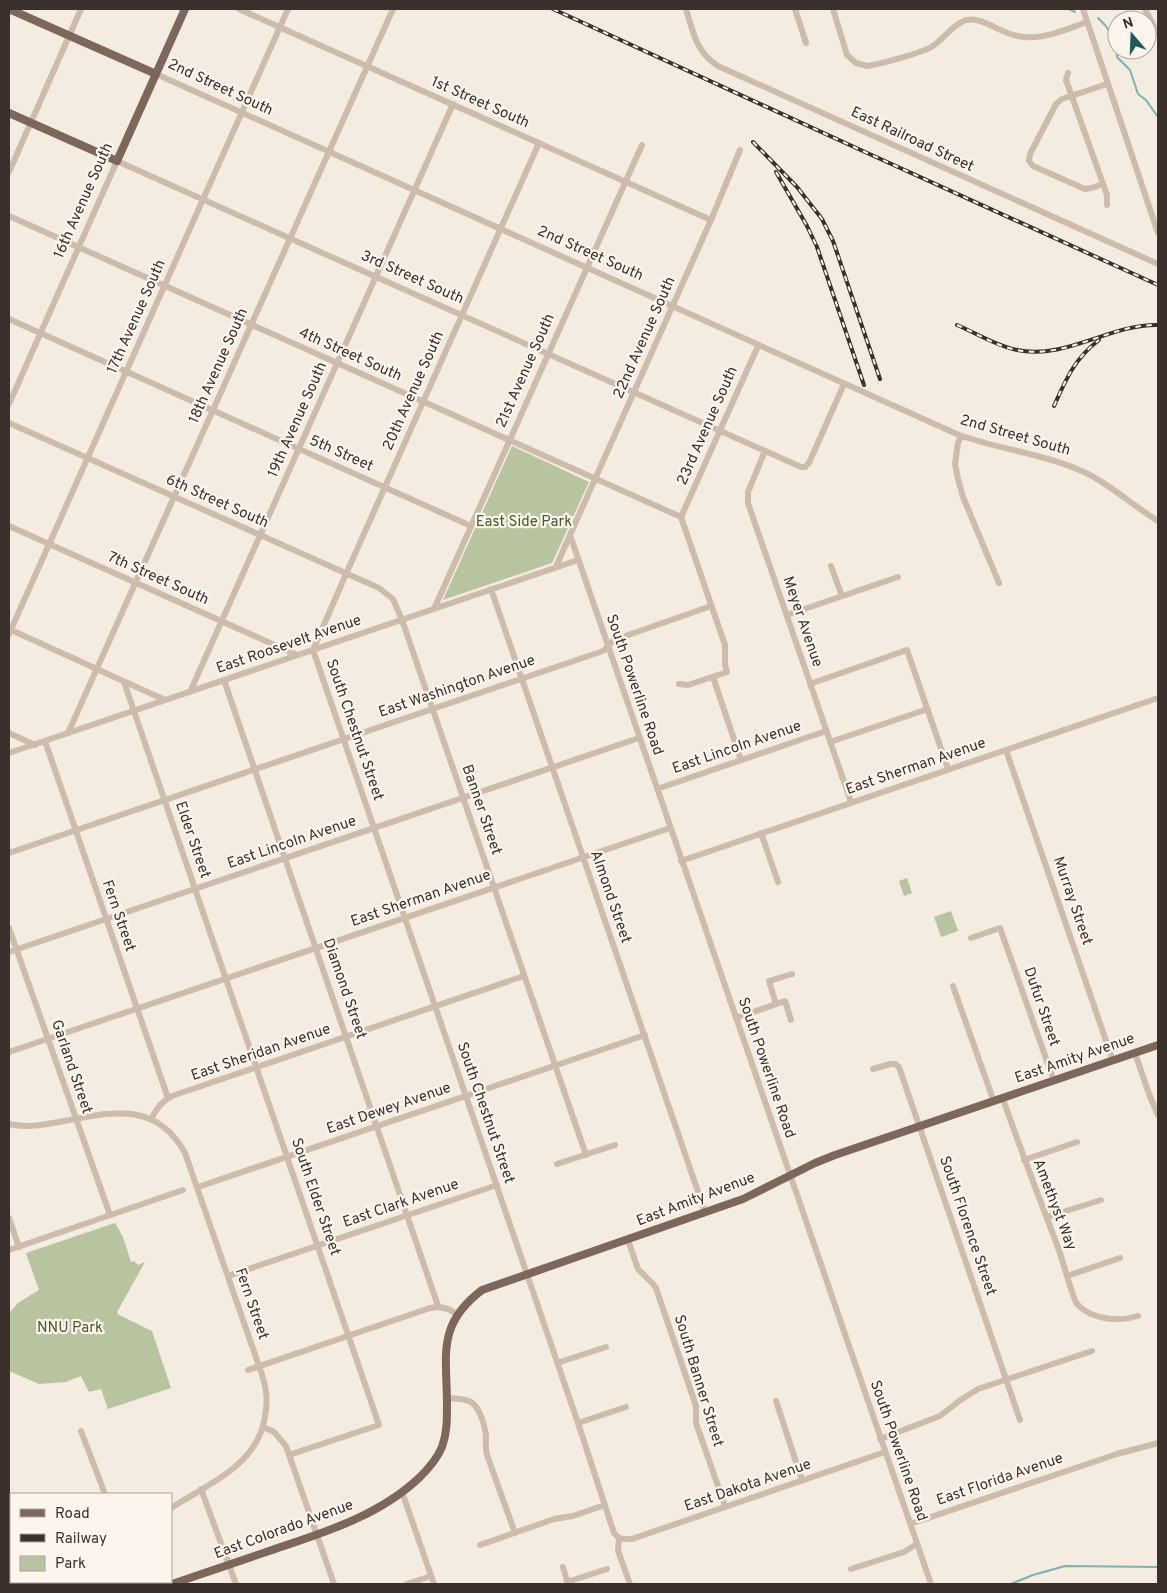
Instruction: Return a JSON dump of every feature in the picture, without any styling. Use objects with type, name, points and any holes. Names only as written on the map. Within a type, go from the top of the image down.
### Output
[{"type":"main road","name":"2nd Street South","points":[[9,9],[156,74]]},
{"type":"main road","name":"16th Avenue South","points":[[117,161],[185,9]]},
{"type":"main road","name":"3rd Street South","points":[[9,113],[117,161]]},
{"type":"main road","name":"East Amity Avenue","points":[[457,1314],[468,1301],[482,1290],[760,1192],[835,1155],[1158,1045]]},
{"type":"main road","points":[[402,1492],[428,1468],[442,1448],[447,1423],[446,1351],[451,1328],[457,1314]]},
{"type":"main road","name":"East Colorado Avenue","points":[[172,1584],[355,1520],[402,1492]]},
{"type":"street","points":[[9,172],[82,9]]},
{"type":"street","name":"1st Street South","points":[[239,9],[711,220]]},
{"type":"street","name":"17th Avenue South","points":[[9,631],[204,200],[288,9]]},
{"type":"street","name":"18th Avenue South","points":[[68,734],[393,9]]},
{"type":"street","name":"East Railroad Street","points":[[686,9],[698,46],[718,66],[1158,264]]},
{"type":"street","points":[[796,9],[806,43]]},
{"type":"street","points":[[833,9],[847,55],[856,63],[866,66],[925,50],[966,20],[980,20],[1005,33],[1024,37],[1047,35],[1087,22]]},
{"type":"street","points":[[1083,9],[1158,233]]},
{"type":"street","points":[[1145,9],[1158,34]]},
{"type":"street","points":[[1068,73],[1066,80],[1104,184],[1107,205]]},
{"type":"street","name":"2nd Street South","points":[[156,74],[961,436],[1032,456],[1055,460],[1078,469],[1092,476],[1158,521]]},
{"type":"street","points":[[1104,184],[1091,188],[1079,187],[1033,166],[1029,160],[1030,154],[1056,104],[1062,99],[1107,84]]},
{"type":"street","name":"19th Avenue South","points":[[190,692],[453,104]]},
{"type":"street","name":"20th Avenue South","points":[[313,650],[539,143]]},
{"type":"street","name":"21st Avenue South","points":[[434,609],[642,144]]},
{"type":"street","name":"22nd Avenue South","points":[[556,567],[673,307],[740,150]]},
{"type":"street","name":"3rd Street South","points":[[117,161],[801,466],[805,467],[809,463],[844,384]]},
{"type":"street","name":"16th Avenue South","points":[[9,404],[117,161]]},
{"type":"street","name":"4th Street South","points":[[9,216],[681,518]]},
{"type":"street","name":"5th Street","points":[[9,319],[471,526]]},
{"type":"street","name":"23rd Avenue South","points":[[681,518],[758,346]]},
{"type":"street","name":"6th Street South","points":[[9,423],[387,593],[396,604],[402,620]]},
{"type":"street","points":[[961,436],[955,464],[958,479],[963,497],[999,583]]},
{"type":"street","name":"Meyer Avenue","points":[[764,450],[751,480],[747,498],[851,802]]},
{"type":"street","points":[[679,684],[688,686],[727,672],[724,665],[725,645],[681,518]]},
{"type":"street","name":"7th Street South","points":[[9,526],[297,656]]},
{"type":"street","points":[[570,536],[578,560]]},
{"type":"street","name":"East Roosevelt Avenue","points":[[9,754],[578,560]]},
{"type":"street","name":"South Powerline Road","points":[[578,560],[931,1584]]},
{"type":"street","points":[[831,566],[842,596]]},
{"type":"street","points":[[787,615],[898,577]]},
{"type":"street","name":"Almond Street","points":[[491,589],[705,1212]]},
{"type":"street","name":"East Washington Avenue","points":[[9,853],[603,651],[614,640],[711,606]]},
{"type":"street","name":"Banner Street","points":[[402,620],[586,1155]]},
{"type":"street","points":[[9,631],[165,700]]},
{"type":"street","name":"South Chestnut Street","points":[[313,650],[497,1185],[614,1533],[619,1538],[618,1551],[630,1584]]},
{"type":"street","points":[[810,684],[907,650],[948,769]]},
{"type":"street","points":[[713,677],[741,760]]},
{"type":"street","name":"Diamond Street","points":[[224,680],[438,1306]]},
{"type":"street","name":"Elder Street","points":[[124,682],[226,978]]},
{"type":"street","name":"East Sherman Avenue","points":[[681,861],[1158,698]]},
{"type":"street","points":[[830,742],[928,709]]},
{"type":"street","name":"East Lincoln Avenue","points":[[657,789],[826,730]]},
{"type":"street","points":[[9,733],[35,745]]},
{"type":"street","name":"East Lincoln Avenue","points":[[9,952],[639,738]]},
{"type":"street","name":"Fern Street","points":[[45,741],[168,1098]]},
{"type":"street","name":"Murray Street","points":[[1006,750],[1113,1061]]},
{"type":"street","name":"East Sherman Avenue","points":[[9,1052],[670,828]]},
{"type":"street","points":[[761,834],[778,882]]},
{"type":"street","name":"Garland Street","points":[[9,928],[110,1215]]},
{"type":"street","name":"Dufur Street","points":[[971,938],[1000,928],[1054,1081]]},
{"type":"street","points":[[776,1004],[769,982],[792,974]]},
{"type":"street","name":"East Sheridan Avenue","points":[[168,1098],[524,976]]},
{"type":"street","name":"South Elder Street","points":[[226,978],[379,1425],[290,1455]]},
{"type":"street","points":[[953,986],[994,1102]]},
{"type":"street","points":[[736,1018],[785,1001],[791,1020]]},
{"type":"street","name":"East Dewey Avenue","points":[[198,1187],[645,1035]]},
{"type":"street","points":[[1135,1053],[1158,1115]]},
{"type":"street","name":"South Florence Street","points":[[873,1069],[890,1064],[895,1064],[899,1067],[1020,1420]]},
{"type":"street","points":[[9,1124],[42,1125],[121,1112],[151,1119],[156,1109],[168,1098]]},
{"type":"street","name":"Amethyst Way","points":[[1003,1099],[1024,1160],[1047,1217],[1076,1303],[1091,1313],[1106,1318],[1126,1320],[1138,1316]]},
{"type":"street","name":"Fern Street","points":[[151,1119],[166,1128],[180,1143],[198,1187],[259,1366],[266,1393],[266,1411],[263,1427]]},
{"type":"street","points":[[1024,1160],[1077,1142]]},
{"type":"street","points":[[557,1164],[615,1145]]},
{"type":"street","name":"East Clark Avenue","points":[[228,1276],[497,1185]]},
{"type":"street","points":[[9,1250],[183,1190]]},
{"type":"street","points":[[1047,1217],[1101,1200]]},
{"type":"street","points":[[9,1218],[19,1246]]},
{"type":"street","name":"South Banner Street","points":[[628,1240],[638,1269],[656,1288],[696,1406],[696,1423],[725,1506]]},
{"type":"street","points":[[1067,1276],[1120,1258]]},
{"type":"street","points":[[248,1370],[430,1308],[438,1306],[449,1309],[457,1314]]},
{"type":"street","points":[[557,1363],[606,1347]]},
{"type":"street","points":[[880,1439],[940,1416],[978,1389],[1092,1351]]},
{"type":"street","points":[[447,1398],[471,1401],[478,1408],[485,1427],[485,1442],[488,1455],[514,1533]]},
{"type":"street","points":[[776,1401],[802,1480]]},
{"type":"street","points":[[578,1423],[626,1407]]},
{"type":"street","points":[[172,1507],[237,1466],[248,1455],[263,1427],[274,1432],[282,1439],[290,1455],[334,1584]]},
{"type":"street","points":[[81,1431],[104,1493]]},
{"type":"street","name":"East Florida Avenue","points":[[910,1524],[1099,1460],[1158,1443]]},
{"type":"street","name":"East Dakota Avenue","points":[[619,1538],[625,1540],[632,1539],[885,1452]]},
{"type":"street","points":[[202,1489],[236,1584]]},
{"type":"street","points":[[402,1492],[434,1584]]},
{"type":"street","points":[[480,1545],[554,1519],[573,1516],[605,1505]]},
{"type":"street","points":[[851,1569],[904,1552],[917,1544]]},
{"type":"street","points":[[562,1567],[568,1583],[606,1569]]},
{"type":"street","points":[[407,1584],[431,1576]]},
{"type":"green space","name":"East Side Park","points":[[512,446],[589,482],[552,563],[443,600]]},
{"type":"green space","points":[[907,878],[912,893],[904,896],[899,881]]},
{"type":"green space","points":[[951,911],[958,931],[941,937],[934,917]]},
{"type":"green space","name":"NNU Park","points":[[115,1223],[123,1237],[131,1262],[134,1261],[138,1265],[145,1262],[117,1312],[119,1315],[152,1331],[171,1388],[108,1409],[101,1389],[89,1392],[81,1376],[66,1382],[39,1384],[9,1371],[9,1313],[18,1303],[39,1290],[26,1253]]},
{"type":"waterway","points":[[1069,9],[1075,12]]},
{"type":"waterway","points":[[1098,18],[1116,41],[1117,57],[1130,70],[1138,94],[1146,100],[1158,117]]},
{"type":"waterway","points":[[1011,1584],[1033,1575],[1065,1566],[1158,1567]]},
{"type":"railway","points":[[553,9],[1158,285]]},
{"type":"railway","points":[[753,142],[797,187],[822,219],[833,241],[880,379]]},
{"type":"railway","points":[[776,172],[817,247],[864,385]]},
{"type":"railway","points":[[957,325],[1001,346],[1035,352],[1070,346],[1140,326],[1158,325]]},
{"type":"railway","points":[[1054,406],[1077,362],[1099,340]]}]
